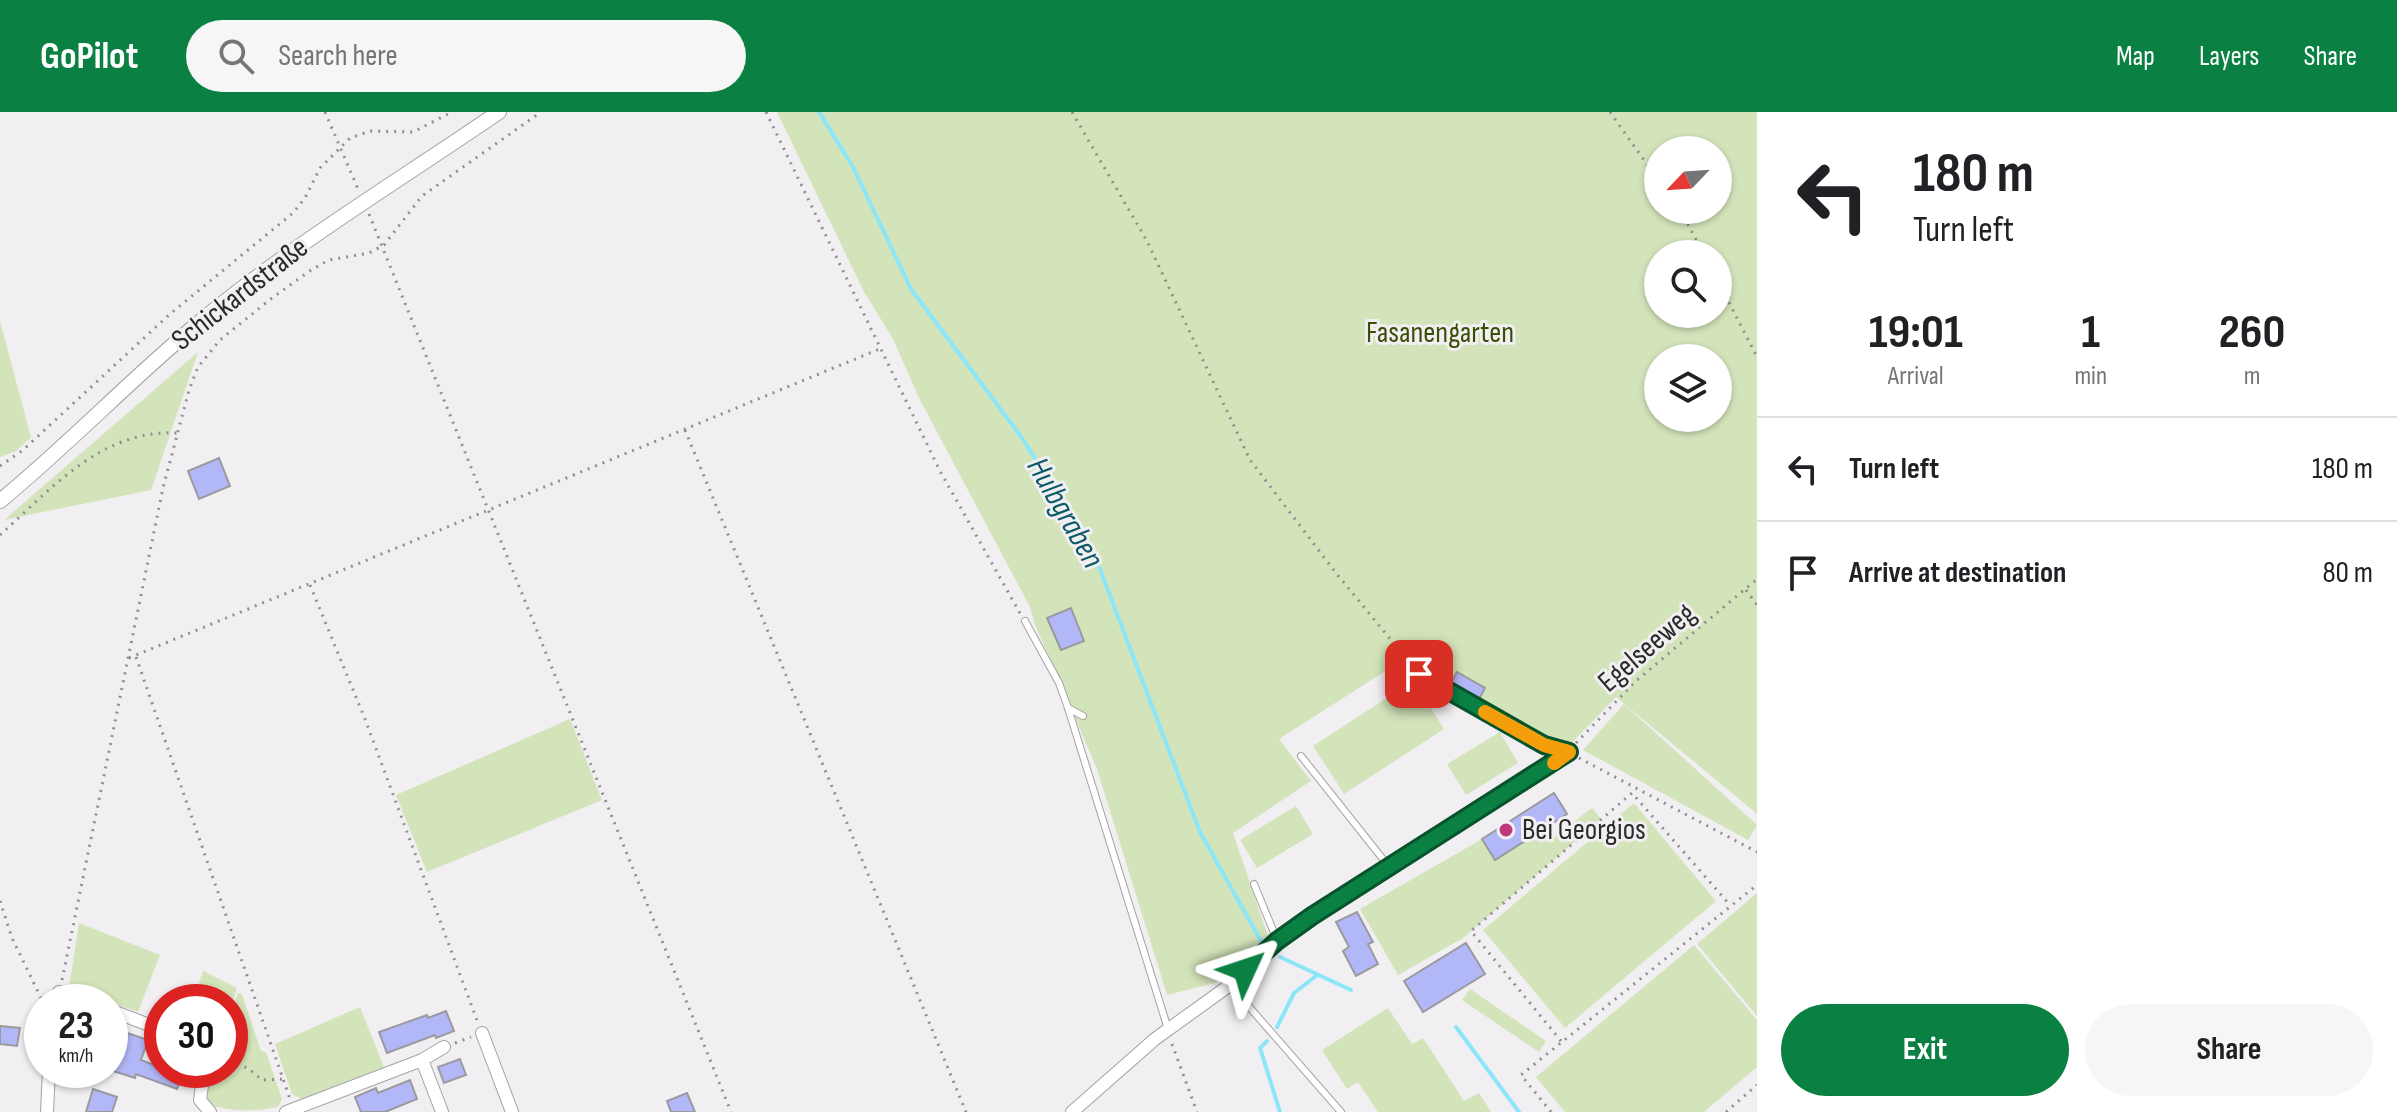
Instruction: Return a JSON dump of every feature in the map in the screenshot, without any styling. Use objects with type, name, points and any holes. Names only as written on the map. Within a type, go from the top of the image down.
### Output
[{"type":"street","name":"Schickardstraße","points":[[0,501],[196,325],[269,268],[499,112]]},
{"type":"street","points":[[1072,1112],[1168,1029],[1230,985],[1277,941],[1569,752]]},
{"type":"street","points":[[482,1033],[512,1112]]},
{"type":"street","points":[[292,1111],[422,1060],[444,1047]]},
{"type":"street","points":[[422,1060],[442,1112]]},
{"type":"street","points":[[47,1112],[48,1088]]},
{"type":"street","points":[[202,1088],[200,1100],[210,1112]]},
{"type":"lane","points":[[1025,621],[1059,683],[1068,708],[1168,1029]]},
{"type":"lane","points":[[1419,674],[1544,745],[1569,752]]},
{"type":"lane","points":[[1068,708],[1083,716]]},
{"type":"lane","points":[[1301,756],[1390,868]]},
{"type":"lane","points":[[1254,884],[1277,941]]},
{"type":"lane","points":[[1230,985],[1341,1112]]},
{"type":"path","points":[[325,112],[384,245],[730,1112]]},
{"type":"path","points":[[0,466],[23,450],[191,297],[293,213],[305,198],[320,168],[341,146],[360,133],[370,131],[413,132],[452,112]]},
{"type":"path","points":[[61,984],[151,545],[177,433],[198,367],[220,340],[319,265],[369,253],[384,245],[422,196],[541,112]]},
{"type":"path","points":[[766,112],[955,499],[1025,621]]},
{"type":"path","points":[[1072,112],[1147,241],[1250,460],[1336,573],[1419,674]]},
{"type":"path","points":[[1610,112],[1644,160]]},
{"type":"path","points":[[1732,308],[1757,357]]},
{"type":"path","points":[[129,658],[882,348]]},
{"type":"path","points":[[685,430],[966,1112]]},
{"type":"path","points":[[0,535],[86,458],[106,447],[163,432],[177,433]]},
{"type":"path","name":"Egelseeweg","points":[[1569,752],[1590,726],[1636,681],[1757,579]]},
{"type":"path","points":[[310,585],[365,719],[482,1033],[444,1047]]},
{"type":"path","points":[[1746,590],[1757,605]]},
{"type":"path","points":[[136,657],[292,1111]]},
{"type":"path","points":[[1569,752],[1757,852]]},
{"type":"path","points":[[1561,1041],[1471,931],[1632,793],[1730,905]]},
{"type":"path","points":[[1551,1112],[1521,1075],[1757,885]]},
{"type":"path","points":[[0,901],[12,938],[34,984]]},
{"type":"path","points":[[1168,1029],[1197,1112]]},
{"type":"path","points":[[248,1069],[262,1080],[283,1079]]},
{"type":"path","points":[[1726,1112],[1757,1085]]},
{"type":"green space","name":"Fasanengarten","points":[[777,112],[1757,112],[1757,814],[1616,697],[1566,749],[1409,656],[1279,739],[1311,781],[1233,833],[1269,939],[1215,983],[1167,995],[1097,769],[1030,607],[919,398],[893,339],[864,292]]},
{"type":"green space","points":[[0,321],[31,437],[16,451],[0,457]]},
{"type":"green space","points":[[198,352],[151,490],[4,520]]},
{"type":"green space","points":[[1413,681],[1444,729],[1344,794],[1313,746]]},
{"type":"green space","points":[[1624,704],[1757,825],[1748,840],[1583,750]]},
{"type":"green space","points":[[570,719],[602,800],[427,872],[396,795]]},
{"type":"green space","points":[[1500,732],[1518,763],[1466,795],[1447,764]]},
{"type":"green space","points":[[1634,803],[1716,901],[1565,1028],[1483,930]]},
{"type":"green space","points":[[1296,806],[1313,834],[1257,868],[1240,840]]},
{"type":"green space","points":[[1592,808],[1601,819],[1463,938],[1398,975],[1360,909],[1482,839],[1495,859],[1536,834],[1550,840]]},
{"type":"green space","points":[[1757,893],[1757,1016],[1697,944]]},
{"type":"green space","points":[[79,923],[160,955],[149,984],[144,984],[144,996],[138,1012],[128,1008],[128,984],[69,984]]},
{"type":"green space","points":[[1694,945],[1757,1020],[1757,1067],[1704,1112],[1565,1112],[1536,1077]]},
{"type":"green space","points":[[203,971],[229,984],[199,984]]},
{"type":"green space","points":[[1470,989],[1546,1041],[1539,1052],[1462,1000]]},
{"type":"green space","points":[[360,1007],[384,1067],[302,1099],[292,1094],[275,1044]]},
{"type":"green space","points":[[1388,1008],[1412,1044],[1423,1038],[1464,1101],[1479,1093],[1491,1112],[1378,1112],[1358,1082],[1347,1089],[1322,1050]]},
{"type":"green space","points":[[248,1012],[282,1099],[278,1107],[225,1109],[207,1104],[204,1096],[206,1088],[248,1088]]},
{"type":"building","points":[[219,458],[230,486],[199,499],[188,471]]},
{"type":"building","points":[[1071,608],[1084,641],[1061,650],[1047,618]]},
{"type":"building","points":[[1457,672],[1485,688],[1478,701],[1450,685]]},
{"type":"building","points":[[1554,793],[1567,814],[1495,860],[1482,839]]},
{"type":"building","points":[[1357,912],[1373,942],[1368,944],[1378,964],[1356,976],[1343,951],[1349,947],[1336,922]]},
{"type":"building","points":[[1466,943],[1485,974],[1423,1012],[1404,981]]},
{"type":"building","points":[[446,1011],[454,1031],[387,1053],[379,1032]]},
{"type":"building","points":[[0,1026],[20,1028],[17,1046],[0,1044]]},
{"type":"building","points":[[128,1033],[144,1039],[141,1060],[144,1061],[144,1077],[136,1074],[135,1078],[128,1076]]},
{"type":"building","points":[[460,1059],[466,1075],[444,1083],[438,1067]]},
{"type":"building","points":[[410,1080],[417,1099],[385,1112],[361,1112],[355,1097],[376,1088],[378,1093]]},
{"type":"building","points":[[93,1089],[117,1097],[112,1112],[86,1112]]},
{"type":"building","points":[[687,1093],[695,1112],[671,1112],[667,1101]]},
{"type":"waterway","name":"Hulbgraben","points":[[819,112],[853,167],[911,289],[1022,438],[1093,551],[1200,832],[1261,941]]},
{"type":"waterway","name":"Hulbgraben","points":[[1280,957],[1351,990]]},
{"type":"waterway","points":[[1277,1027],[1294,993],[1316,976]]},
{"type":"waterway","name":"Hulbgraben","points":[[1456,1027],[1519,1112]]},
{"type":"waterway","points":[[1267,1041],[1260,1048],[1280,1112]]},
{"type":"slow traffic","points":[[1485,712],[1544,745],[1569,752],[1554,763]]},
{"type":"place","name":"Bei Georgios","points":[[1506,830]]},
{"type":"route","points":[[1245,970],[1277,941],[1312,916],[1569,752],[1544,745],[1419,674]]}]
